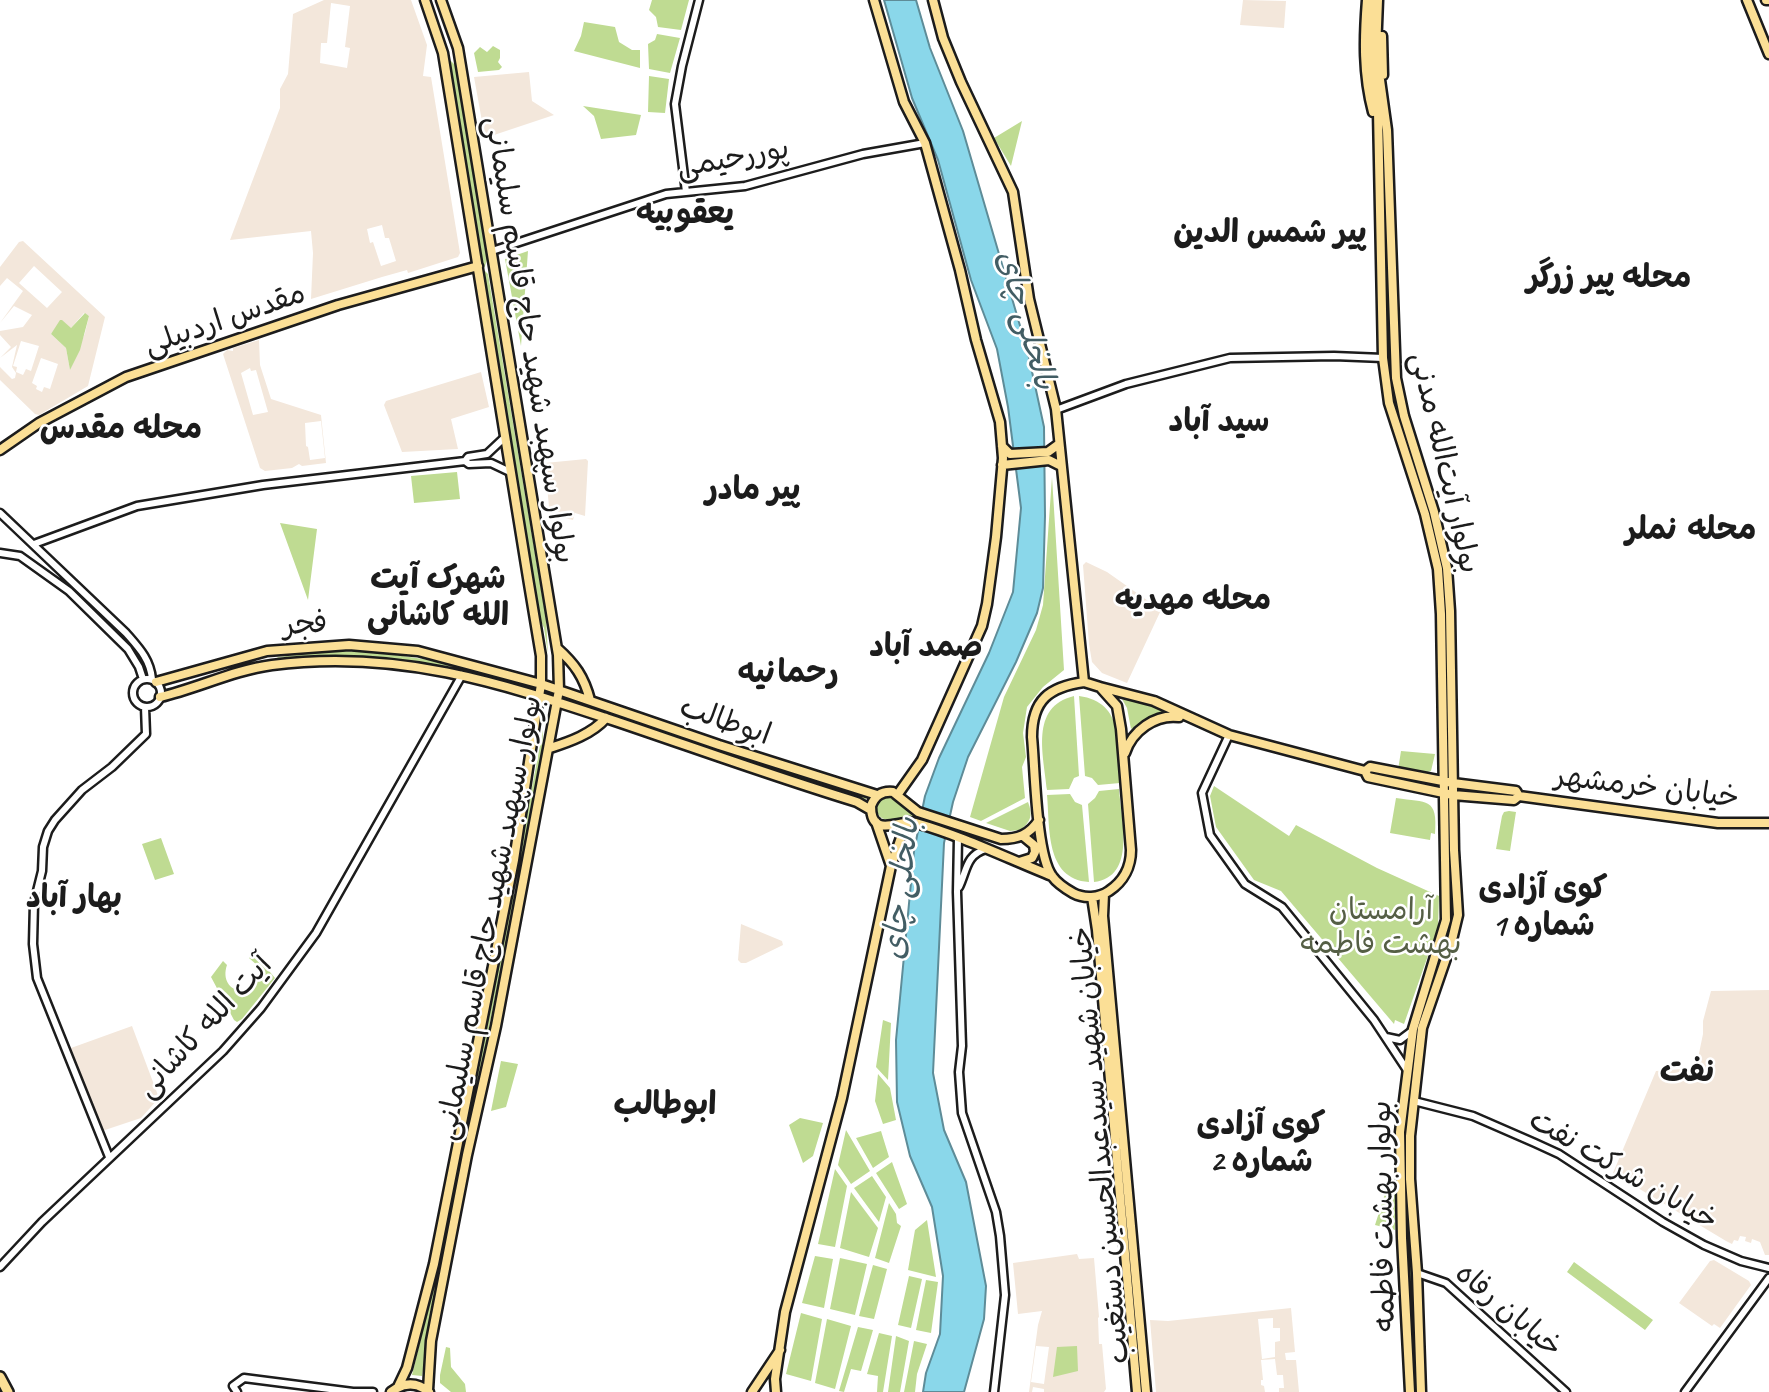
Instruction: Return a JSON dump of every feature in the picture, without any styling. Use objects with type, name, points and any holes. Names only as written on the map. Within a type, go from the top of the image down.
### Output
[{"type":"highway","points":[[0,1377],[8,1392]]},
{"type":"main road","name":"بولوار سپهبد شهید حاج قاسم سلیمانی","points":[[394,1389],[407,1368],[433,1264],[510,879],[541,684],[541,656],[443,53],[425,0]]},
{"type":"main road","name":"بولوار سپهبد شهید حاج قاسم سلیمانی","points":[[429,1391],[431,1341],[465,1166],[492,1046],[559,690],[556,648],[458,48],[441,0]]},
{"type":"main road","points":[[874,0],[904,102],[925,143],[1000,422],[1002,446],[1008,461],[982,626],[922,760],[898,794]]},
{"type":"main road","points":[[933,0],[943,38],[961,82],[1013,192],[1029,299],[1056,410],[1084,682],[1058,688],[1046,696],[1037,708],[1032,729],[1042,855],[1052,876]]},
{"type":"main road","points":[[1367,0],[1365,69],[1382,129]]},
{"type":"main road","points":[[1373,0],[1370,51],[1381,111]]},
{"type":"main road","points":[[1381,0],[1384,76],[1390,110],[1382,129]]},
{"type":"main road","points":[[1381,0],[1376,51],[1381,111]]},
{"type":"main road","points":[[1747,0],[1769,54]]},
{"type":"main road","points":[[443,53],[458,48]]},
{"type":"main road","name":"بولوار آیت‌الله مدنی","points":[[1381,111],[1394,359],[1400,399],[1431,500],[1447,568],[1451,624],[1453,795]]},
{"type":"main road","name":"بولوار آیت‌الله مدنی","points":[[1382,129],[1383,358],[1389,402],[1418,493],[1438,569],[1443,793]]},
{"type":"main road","name":"مقدس اردبیلی","points":[[0,450],[39,423],[125,377],[338,305],[478,266]]},
{"type":"main road","points":[[1008,461],[1049,456],[1059,444]]},
{"type":"main road","points":[[1002,446],[1008,461]]},
{"type":"main road","points":[[1049,456],[1061,466]]},
{"type":"main road","name":"فجر","points":[[154,680],[267,651],[349,645],[418,651],[559,690]]},
{"type":"main road","points":[[556,648],[580,672],[590,700]]},
{"type":"main road","name":"فجر","points":[[160,697],[266,666],[331,660],[415,665],[558,702]]},
{"type":"main road","points":[[462,675],[469,663]]},
{"type":"main road","name":"خیابان خرمشهر","points":[[1084,682],[1154,701],[1229,735],[1365,771],[1368,777],[1443,793],[1514,800],[1519,796],[1718,822],[1769,823]]},
{"type":"main road","points":[[876,821],[886,827],[913,823],[957,837],[1052,876],[1076,894],[1092,897],[1104,894],[1123,878],[1131,862],[1124,756],[1117,706],[1100,687]]},
{"type":"main road","name":"ابوطالب","points":[[559,690],[877,795]]},
{"type":"main road","name":"ابوطالب","points":[[558,702],[857,802],[871,810]]},
{"type":"main road","points":[[1124,756],[1128,744],[1139,730],[1154,720],[1171,716],[1189,719]]},
{"type":"main road","points":[[550,748],[582,735],[600,725],[606,718]]},
{"type":"main road","name":"خیابان خرمشهر","points":[[1365,771],[1370,767],[1453,783],[1516,791],[1519,796]]},
{"type":"main road","points":[[891,866],[871,810],[877,795],[888,791],[898,794],[918,812],[1001,839],[1023,836],[1033,829],[1039,820]]},
{"type":"main road","name":"بولوار بهشت فاطمه","points":[[1421,1392],[1410,1136],[1425,1005],[1446,920],[1443,793]]},
{"type":"main road","name":"بولوار بهشت فاطمه","points":[[1410,1392],[1400,1132],[1413,1029],[1451,944],[1458,915],[1453,795]]},
{"type":"main road","points":[[776,1392],[775,1380],[785,1312],[842,1098],[891,866],[904,829],[913,823]]},
{"type":"main road","points":[[1019,862],[1032,858],[1035,852],[1034,845],[1023,836]]},
{"type":"main road","points":[[510,879],[523,882]]},
{"type":"main road","name":"خیابان شهید سیدعبدالحسین دستغیب","points":[[1104,894],[1103,916],[1146,1392]]},
{"type":"main road","name":"خیابان شهید سیدعبدالحسین دستغیب","points":[[1092,897],[1138,1392]]},
{"type":"main road","points":[[1403,1099],[1414,1101]]},
{"type":"main road","points":[[752,1392],[780,1350]]},
{"type":"main road","points":[[394,1389],[413,1384],[429,1391]]},
{"type":"street","points":[[686,192],[675,104],[699,0]]},
{"type":"street","name":"پوررحیمی","points":[[492,251],[666,194],[745,186],[863,155],[925,143]]},
{"type":"street","points":[[1056,410],[1126,384],[1230,358],[1334,355],[1383,358]]},
{"type":"street","points":[[465,461],[468,457],[487,454],[504,438]]},
{"type":"street","points":[[34,544],[137,506],[263,485],[465,461],[469,464],[491,463],[510,472]]},
{"type":"street","points":[[0,513],[124,630],[143,652],[160,688],[160,697],[155,704],[145,707],[137,703],[133,695],[134,687],[143,679],[154,680]]},
{"type":"street","points":[[0,553],[20,556],[73,595],[115,636],[134,659],[143,679]]},
{"type":"street","points":[[115,636],[121,636],[124,630]]},
{"type":"street","name":"آیت الله کاشانی","points":[[0,1267],[34,1229],[223,1051],[261,1008],[316,933],[462,675]]},
{"type":"street","points":[[109,1157],[37,978],[33,944],[34,903],[43,872],[43,847],[48,831],[82,790],[112,767],[146,734],[145,707]]},
{"type":"street","points":[[1229,735],[1202,793],[1210,835],[1245,884],[1282,907],[1386,1037],[1407,1070]]},
{"type":"street","points":[[957,837],[962,1046],[959,1072],[962,1113],[996,1212],[1005,1295],[992,1392]]},
{"type":"street","points":[[957,892],[969,859],[976,852],[986,849]]},
{"type":"street","points":[[1386,1037],[1400,1040],[1413,1029]]},
{"type":"street","name":"خیابان شرکت نفت","points":[[1414,1101],[1473,1115],[1559,1154],[1662,1222],[1704,1245],[1741,1261],[1769,1268]]},
{"type":"street","name":"خیابان رفاه","points":[[1417,1273],[1446,1283],[1456,1290],[1566,1392]]},
{"type":"street","points":[[1685,1392],[1769,1278]]},
{"type":"street","points":[[237,1392],[233,1386],[244,1378],[373,1392]]},
{"type":"shaded area","points":[[324,0],[411,0],[427,45],[423,76],[431,77],[460,253],[458,257],[311,299],[311,231],[230,240],[280,108],[280,89],[288,74],[293,14]],"holes":[[[331,3],[350,6],[345,47],[350,48],[347,68],[320,63],[321,43],[327,43]],[[382,225],[396,261],[381,266],[373,242],[370,243],[367,229]]]},
{"type":"shaded area","points":[[1243,0],[1286,1],[1284,28],[1240,25]]},
{"type":"shaded area","points":[[529,72],[532,101],[554,115],[485,138],[474,77]]},
{"type":"shaded area","points":[[23,241],[105,317],[88,386],[39,415],[0,380],[0,367],[12,379],[15,378],[16,373],[12,367],[17,345],[0,358],[11,347],[0,335],[0,331],[23,327],[32,315],[14,306],[0,323],[23,291],[7,278],[0,286],[0,267],[19,242]],"holes":[[[34,266],[62,292],[47,308],[19,283]],[[84,313],[89,316],[70,370],[66,348],[51,334],[57,327],[71,328]],[[21,341],[39,346],[31,371],[26,369],[23,375],[16,372],[17,367],[13,366]],[[41,358],[58,364],[50,389],[44,387],[42,392],[32,383]]]},
{"type":"shaded area","points":[[259,340],[260,365],[271,399],[321,415],[326,463],[302,466],[299,464],[292,468],[265,471],[260,468],[223,354],[227,350],[233,351],[233,348]],"holes":[[[250,368],[251,371],[256,370],[268,412],[253,415],[241,373]],[[321,421],[325,458],[310,460],[305,423]]]},
{"type":"shaded area","points":[[481,372],[489,407],[451,419],[458,449],[402,452],[384,405],[386,401]]},
{"type":"shaded area","points":[[586,459],[585,516],[575,513],[573,520],[552,515],[545,463]]},
{"type":"shaded area","points":[[1086,562],[1107,572],[1161,610],[1127,683],[1102,673],[1092,662],[1083,565]]},
{"type":"shaded area","points":[[741,924],[782,941],[783,945],[741,963],[738,960]]},
{"type":"shaded area","points":[[1769,990],[1769,1255],[1765,1255],[1760,1242],[1752,1239],[1751,1243],[1745,1241],[1746,1237],[1740,1236],[1738,1241],[1734,1240],[1732,1244],[1613,1173],[1656,1071],[1696,1068],[1703,1021],[1711,991]]},
{"type":"shaded area","points":[[132,1026],[159,1098],[141,1118],[102,1131],[71,1048]]},
{"type":"shaded area","points":[[1077,1254],[1079,1259],[1094,1258],[1099,1344],[1102,1344],[1106,1389],[1104,1392],[1044,1392],[1044,1389],[1033,1387],[1032,1392],[1029,1392],[1038,1325],[1042,1311],[1018,1314],[1013,1263]],"holes":[[[1036,1346],[1049,1347],[1044,1384],[1031,1382]]]},
{"type":"shaded area","points":[[1714,1260],[1749,1281],[1751,1285],[1720,1328],[1714,1324],[1712,1326],[1679,1303],[1710,1261]]},
{"type":"shaded area","points":[[1291,1308],[1295,1352],[1285,1353],[1286,1360],[1296,1360],[1299,1392],[1279,1392],[1279,1388],[1284,1388],[1283,1375],[1277,1375],[1275,1359],[1261,1360],[1261,1385],[1264,1386],[1265,1392],[1156,1392],[1150,1320],[1168,1321]],"holes":[[[1273,1318],[1273,1328],[1280,1328],[1280,1341],[1275,1342],[1275,1357],[1262,1359],[1258,1319]]]},
{"type":"green space","points":[[652,0],[689,0],[681,30],[658,27],[656,17],[649,10]]},
{"type":"green space","points":[[584,22],[615,27],[619,42],[632,50],[640,50],[640,68],[574,51]]},
{"type":"green space","points":[[657,34],[680,38],[670,73],[649,69],[648,44],[655,40]]},
{"type":"green space","points":[[493,46],[500,50],[498,62],[502,67],[499,70],[478,72],[474,53],[480,47],[487,52]]},
{"type":"green space","points":[[451,61],[455,65],[487,260],[484,269],[449,65]]},
{"type":"green space","points":[[649,76],[669,79],[665,113],[648,112]]},
{"type":"green space","points":[[583,106],[641,115],[636,135],[601,139],[594,116]]},
{"type":"green space","points":[[1022,121],[1011,166],[994,138]]},
{"type":"green space","points":[[528,251],[521,346],[505,259]]},
{"type":"green space","points":[[485,271],[488,274],[546,619],[548,654],[544,628],[539,617],[483,273]]},
{"type":"green space","points":[[85,313],[89,316],[80,350],[70,370],[66,348],[51,334],[60,320],[71,328]]},
{"type":"green space","points":[[457,472],[460,499],[414,503],[411,476]]},
{"type":"green space","points":[[1052,477],[1064,670],[1043,687],[1027,707],[1023,733],[1026,757],[1022,767],[1025,798],[981,821],[970,817],[1004,697],[1036,630],[1043,605]]},
{"type":"green space","points":[[280,523],[317,529],[308,600]]},
{"type":"green space","points":[[329,651],[376,652],[450,663],[453,667],[374,657],[328,656],[274,661],[278,657]]},
{"type":"green space","points":[[1074,696],[1079,776],[1074,778],[1069,789],[1047,790],[1042,748],[1045,722],[1050,711],[1060,702]]},
{"type":"green space","points":[[1079,696],[1094,700],[1105,707],[1112,717],[1118,741],[1120,783],[1098,785],[1092,778],[1085,776]]},
{"type":"green space","points":[[1122,699],[1145,703],[1165,711],[1147,718],[1131,729],[1127,708]]},
{"type":"green space","points":[[605,710],[867,798],[864,800],[600,711]]},
{"type":"green space","points":[[543,730],[542,759],[519,875],[516,870]]},
{"type":"green space","points":[[1401,751],[1435,754],[1431,771],[1417,775],[1398,770]]},
{"type":"green space","name":"آرامستان بهشت فاطمه","points":[[1214,786],[1289,836],[1296,825],[1377,868],[1439,896],[1438,927],[1404,1024],[1395,1020],[1394,1024],[1281,891],[1254,880],[1216,827],[1210,796]]},
{"type":"green space","points":[[1119,789],[1123,830],[1121,858],[1116,870],[1108,878],[1094,882],[1088,804],[1099,791]]},
{"type":"green space","points":[[1070,794],[1075,802],[1082,805],[1089,882],[1075,879],[1064,872],[1057,862],[1050,836],[1047,795]]},
{"type":"green space","points":[[884,797],[898,802],[918,817],[917,820],[891,820],[881,817],[877,813],[876,805]]},
{"type":"green space","points":[[1396,798],[1423,802],[1432,808],[1435,813],[1435,834],[1431,833],[1430,840],[1390,833]]},
{"type":"green space","points":[[1028,802],[1030,818],[1020,830],[1010,831],[986,823]]},
{"type":"green space","points":[[1509,811],[1516,812],[1510,851],[1496,849],[1502,816]]},
{"type":"green space","points":[[161,838],[174,874],[155,880],[142,844]]},
{"type":"green space","points":[[512,894],[515,896],[514,902],[422,1376],[412,1375],[422,1334]]},
{"type":"green space","points":[[254,953],[275,978],[237,1022],[211,977],[223,961],[227,965],[226,977],[230,986],[238,990],[250,989],[259,977],[258,966],[249,958]]},
{"type":"green space","points":[[883,1020],[891,1023],[888,1080],[876,1067]]},
{"type":"green space","points":[[501,1061],[518,1064],[506,1107],[491,1111]]},
{"type":"green space","points":[[878,1074],[890,1088],[896,1120],[883,1124],[875,1101]]},
{"type":"green space","points":[[1408,1112],[1406,1134],[1418,1392],[1415,1392],[1404,1134]]},
{"type":"green space","points":[[800,1118],[823,1123],[813,1156],[803,1163],[789,1125]]},
{"type":"green space","points":[[846,1130],[870,1171],[851,1184],[838,1165]]},
{"type":"green space","points":[[881,1131],[889,1157],[873,1168],[856,1138]]},
{"type":"green space","points":[[892,1162],[907,1204],[899,1209],[876,1173]]},
{"type":"green space","points":[[835,1169],[847,1186],[835,1247],[818,1244]]},
{"type":"green space","points":[[872,1176],[886,1197],[879,1222],[854,1188]]},
{"type":"green space","points":[[1390,1178],[1395,1178],[1395,1230],[1375,1225]]},
{"type":"green space","points":[[851,1192],[878,1228],[869,1257],[840,1248]]},
{"type":"green space","points":[[889,1203],[896,1214],[897,1223],[901,1226],[889,1263],[875,1258]]},
{"type":"green space","points":[[927,1220],[936,1277],[908,1270],[915,1230]]},
{"type":"green space","points":[[815,1256],[833,1259],[824,1308],[802,1303]]},
{"type":"green space","points":[[840,1258],[867,1264],[855,1315],[830,1309]]},
{"type":"green space","points":[[1574,1262],[1653,1320],[1645,1330],[1567,1272]]},
{"type":"green space","points":[[873,1265],[887,1269],[874,1319],[859,1316]]},
{"type":"green space","points":[[909,1276],[922,1279],[911,1328],[898,1325]]},
{"type":"green space","points":[[926,1280],[938,1282],[931,1333],[916,1330]]},
{"type":"green space","points":[[801,1313],[822,1319],[811,1381],[786,1374]]},
{"type":"green space","points":[[827,1319],[851,1326],[835,1389],[815,1383]]},
{"type":"green space","points":[[858,1327],[873,1330],[861,1371],[851,1369],[844,1392],[839,1391]]},
{"type":"green space","points":[[879,1333],[892,1336],[883,1392],[877,1392],[878,1376],[867,1374]]},
{"type":"green space","points":[[896,1336],[909,1341],[900,1392],[888,1392]]},
{"type":"green space","points":[[914,1341],[927,1344],[917,1374],[915,1392],[904,1392]]},
{"type":"green space","points":[[1077,1346],[1078,1371],[1053,1377],[1057,1347]]},
{"type":"green space","points":[[446,1347],[450,1348],[451,1367],[465,1384],[466,1392],[451,1392],[440,1383]]},
{"type":"water","points":[[884,0],[916,0],[930,48],[963,131],[1028,353],[1044,427],[1043,588],[1037,613],[1016,662],[968,757],[953,802],[944,843],[933,1073],[944,1130],[966,1182],[986,1286],[984,1319],[964,1392],[923,1392],[926,1373],[940,1334],[943,1276],[932,1207],[910,1156],[897,1102],[896,1040],[914,851],[925,796],[939,758],[989,653],[1013,592],[1021,508],[1008,407],[997,349],[971,280],[938,160],[912,98]]},
{"type":"district","name":"یعقوبیه","points":[[685,215]]},
{"type":"district","name":"پیر شمس الدین","points":[[1270,234]]},
{"type":"district","name":"محله پیر زرگر","points":[[1609,279]]},
{"type":"district","name":"سید آباد","points":[[1219,423]]},
{"type":"district","name":"محله مقدس","points":[[121,430]]},
{"type":"district","name":"پیر مادر","points":[[753,491]]},
{"type":"district","name":"محله نملر","points":[[1691,531]]},
{"type":"district","name":"شهرک آیت الله کاشانی","points":[[438,598]]},
{"type":"district","name":"محله مهدیه","points":[[1193,601]]},
{"type":"district","name":"صمد آباد","points":[[926,648]]},
{"type":"district","name":"رحمانیه","points":[[788,674]]},
{"type":"district","name":"بهار آباد","points":[[74,899]]},
{"type":"district","name":"کوی آزادی شماره 1","points":[[1543,908]]},
{"type":"district","name":"نفت","points":[[1687,1073]]},
{"type":"district","name":"ابوطالب","points":[[665,1106]]},
{"type":"district","name":"کوی آزادی شماره 2","points":[[1261,1144]]},
{"type":"water label","name":"بالخلی چای","points":[[1025,320]]},
{"type":"water label","name":"بالخلی چای","points":[[902,889]]}]
